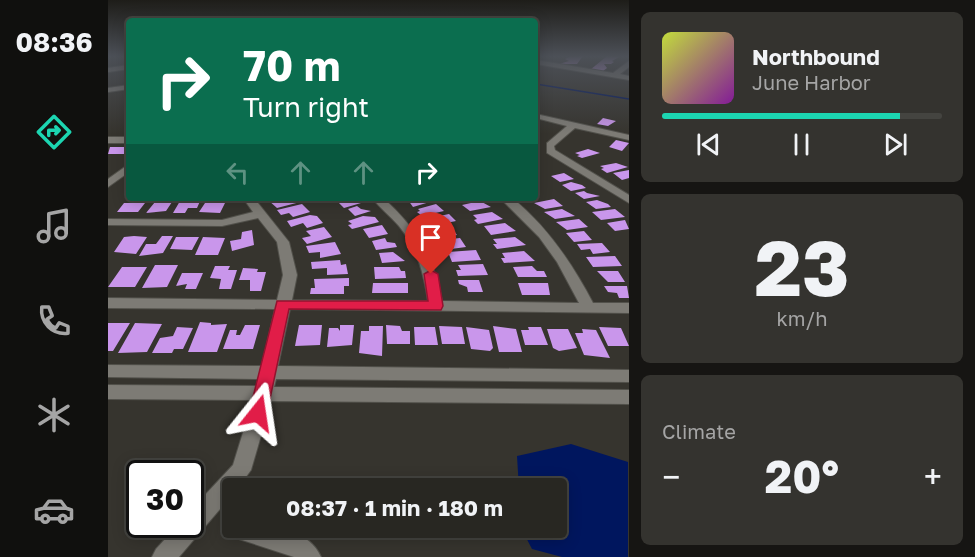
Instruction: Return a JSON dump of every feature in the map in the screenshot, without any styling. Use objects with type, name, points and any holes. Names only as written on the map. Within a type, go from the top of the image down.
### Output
[{"type":"street","points":[[108,90],[126,87]]},
{"type":"street","points":[[538,116],[628,138]]},
{"type":"street","points":[[573,125],[550,145],[550,152],[628,200]]},
{"type":"street","points":[[108,140],[126,140]]},
{"type":"street","points":[[108,184],[126,169]]},
{"type":"street","points":[[164,557],[241,470],[264,394],[290,275],[288,256],[282,243],[250,201]]},
{"type":"street","points":[[380,201],[409,228],[421,249],[431,274],[436,306]]},
{"type":"street","points":[[508,201],[549,240],[568,267],[589,308]]},
{"type":"street","points":[[108,222],[222,223],[260,214]]},
{"type":"street","points":[[108,303],[628,308]]},
{"type":"street","points":[[108,371],[628,376]]},
{"type":"street","points":[[108,392],[628,397]]},
{"type":"street","points":[[271,538],[300,547],[309,557]]},
{"type":"shaded area","points":[[571,444],[628,462],[628,557],[562,557],[532,549],[526,538],[567,538],[567,478],[518,478],[517,456]]},
{"type":"building","points":[[603,118],[616,121],[608,126],[597,124]]},
{"type":"building","points":[[616,140],[629,143],[622,151],[609,147]]},
{"type":"building","points":[[110,147],[126,147],[125,154],[108,154]]},
{"type":"building","points":[[588,149],[600,153],[582,158],[575,153]]},
{"type":"building","points":[[616,163],[628,167],[607,173],[600,166]]},
{"type":"building","points":[[629,170],[629,178],[622,180],[613,173]]},
{"type":"building","points":[[564,173],[574,179],[560,182],[551,176]]},
{"type":"building","points":[[571,182],[586,188],[571,191],[562,185]]},
{"type":"building","points":[[584,191],[600,196],[584,199],[575,193]]},
{"type":"building","points":[[554,199],[563,206],[545,209],[534,203]]},
{"type":"building","points":[[597,200],[611,207],[596,209],[586,202]]},
{"type":"building","points":[[180,201],[200,201],[197,208],[188,208],[185,213],[173,213]]},
{"type":"building","points":[[269,201],[304,201],[277,208]]},
{"type":"building","points":[[337,201],[361,203],[344,208]]},
{"type":"building","points":[[409,201],[433,201],[413,207]]},
{"type":"building","points":[[480,201],[491,207],[470,211],[462,205]]},
{"type":"building","points":[[155,202],[172,202],[166,211],[146,213]]},
{"type":"building","points":[[124,203],[145,203],[138,212],[117,212]]},
{"type":"building","points":[[205,203],[225,203],[220,213],[199,212]]},
{"type":"building","points":[[302,204],[310,212],[293,217],[289,213],[281,215],[277,210]]},
{"type":"building","points":[[436,204],[444,211],[422,216],[417,212],[420,211],[418,209]]},
{"type":"building","points":[[357,206],[371,211],[355,216],[348,209]]},
{"type":"building","points":[[562,209],[575,216],[555,219],[544,212]]},
{"type":"building","points":[[615,209],[625,217],[601,220],[592,212]]},
{"type":"building","points":[[492,212],[503,219],[478,224],[474,220],[477,219],[473,215]]},
{"type":"building","points":[[449,214],[456,221],[432,226],[425,219]]},
{"type":"building","points":[[310,215],[317,216],[323,223],[307,228],[303,223],[291,227],[287,221]]},
{"type":"building","points":[[363,216],[375,217],[379,222],[352,229],[348,225],[352,224],[348,221]]},
{"type":"building","points":[[579,219],[588,227],[567,230],[556,222]]},
{"type":"building","points":[[625,220],[629,229],[615,231],[607,223]]},
{"type":"building","points":[[505,223],[516,231],[491,235],[484,226]]},
{"type":"building","points":[[382,225],[388,234],[369,238],[363,229]]},
{"type":"building","points":[[324,227],[332,237],[307,244],[302,238],[311,236],[306,231]]},
{"type":"building","points":[[451,227],[457,235],[439,238],[436,232],[441,231],[439,228]]},
{"type":"building","points":[[252,230],[254,245],[232,251],[230,241],[241,239],[242,232]]},
{"type":"building","points":[[584,231],[592,240],[574,242],[566,233]]},
{"type":"building","points":[[162,236],[173,236],[163,253],[139,256],[146,244],[156,244]]},
{"type":"building","points":[[124,237],[147,237],[136,254],[114,252]]},
{"type":"building","points":[[176,237],[199,237],[192,250],[170,249]]},
{"type":"building","points":[[203,237],[225,238],[218,255],[195,255]]},
{"type":"building","points":[[515,237],[526,245],[497,249],[493,244],[497,244],[493,239]]},
{"type":"building","points":[[385,238],[387,242],[395,243],[397,247],[376,250],[372,241]]},
{"type":"building","points":[[460,238],[466,247],[451,249],[441,240]]},
{"type":"building","points":[[335,242],[341,254],[320,258],[320,252],[309,253],[306,246]]},
{"type":"building","points":[[602,243],[610,252],[593,254],[590,249],[581,250],[577,244]]},
{"type":"building","points":[[476,250],[481,260],[452,262],[448,252]]},
{"type":"building","points":[[524,251],[535,261],[504,263],[501,258],[505,258],[502,253]]},
{"type":"building","points":[[393,252],[405,261],[382,263],[379,253]]},
{"type":"building","points":[[615,256],[622,266],[593,267],[586,257]]},
{"type":"building","points":[[340,260],[341,265],[346,264],[348,274],[327,275],[327,268],[312,269],[311,262]]},
{"type":"building","points":[[483,264],[488,275],[458,276],[456,270],[461,270],[458,265]]},
{"type":"building","points":[[155,265],[178,265],[167,287],[142,288]]},
{"type":"building","points":[[215,266],[230,266],[228,270],[237,270],[231,289],[219,289],[221,279],[210,278]]},
{"type":"building","points":[[532,266],[537,271],[544,271],[547,277],[518,277],[513,267]]},
{"type":"building","points":[[122,267],[147,267],[135,287],[108,287]]},
{"type":"building","points":[[374,267],[399,267],[401,271],[405,271],[406,278],[375,279]]},
{"type":"building","points":[[243,268],[266,272],[261,291],[250,291],[250,280],[239,280]]},
{"type":"building","points":[[597,271],[618,271],[625,282],[608,282]]},
{"type":"building","points":[[182,273],[203,273],[196,289],[185,289],[187,284],[176,286]]},
{"type":"building","points":[[349,278],[349,286],[344,286],[344,294],[310,294],[311,288],[315,288],[314,279]]},
{"type":"building","points":[[458,280],[479,280],[483,292],[468,292],[467,287],[459,284]]},
{"type":"building","points":[[373,283],[408,283],[408,293],[372,293]]},
{"type":"building","points":[[518,283],[548,283],[550,295],[522,295]]},
{"type":"building","points":[[604,286],[627,286],[629,298],[619,298],[617,293],[608,292]]},
{"type":"building","points":[[200,322],[211,323],[211,325],[227,324],[217,352],[188,352]]},
{"type":"building","points":[[108,323],[130,323],[113,351],[108,351]]},
{"type":"building","points":[[135,323],[162,324],[147,352],[118,353]]},
{"type":"building","points":[[245,325],[260,325],[253,349],[223,349],[230,330],[237,330],[236,335],[240,335]]},
{"type":"building","points":[[299,325],[322,325],[320,345],[295,346]]},
{"type":"building","points":[[340,325],[354,325],[352,345],[327,347],[329,328],[338,328],[340,331]]},
{"type":"building","points":[[386,325],[400,326],[402,331],[410,331],[410,344],[387,344]]},
{"type":"building","points":[[369,326],[383,326],[382,356],[359,353],[361,331],[369,331]]},
{"type":"building","points":[[439,326],[462,327],[465,344],[442,344]]},
{"type":"building","points":[[493,326],[516,329],[522,352],[499,352]]},
{"type":"building","points":[[177,327],[193,328],[183,349],[174,349],[172,353],[152,353],[160,338],[173,336]]},
{"type":"building","points":[[414,327],[435,327],[438,345],[415,345]]},
{"type":"building","points":[[466,327],[489,330],[493,348],[490,351],[471,349]]},
{"type":"building","points":[[528,327],[541,327],[548,345],[525,345],[521,330],[529,330]]},
{"type":"building","points":[[599,327],[621,328],[629,346],[608,346]]},
{"type":"building","points":[[547,329],[568,329],[577,348],[559,351],[553,348]]},
{"type":"building","points":[[582,329],[596,330],[610,358],[584,355],[575,333],[583,333]]},
{"type":"waterway","points":[[538,84],[629,99]]},
{"type":"route","points":[[258,413],[282,305],[436,306],[431,274]]}]
